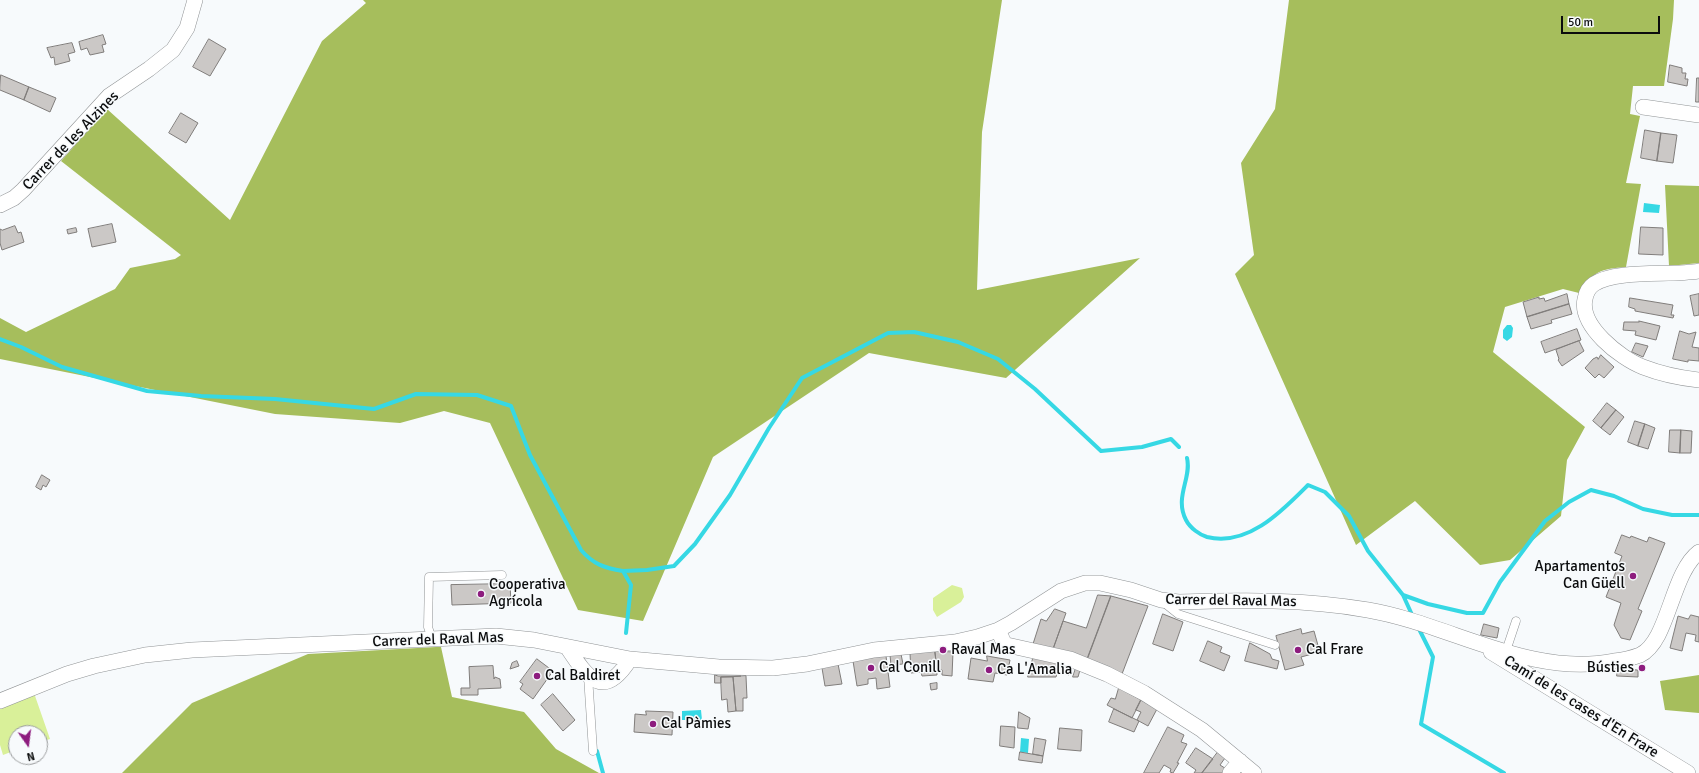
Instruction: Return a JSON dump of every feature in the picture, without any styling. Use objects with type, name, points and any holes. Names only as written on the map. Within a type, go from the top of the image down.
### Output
[{"type":"street","name":"Carrer de les Alzines","points":[[0,205],[14,198],[23,190],[110,96],[173,50],[186,28],[195,0]]},
{"type":"street","points":[[1643,107],[1699,115]]},
{"type":"street","points":[[1699,271],[1606,279],[1592,285],[1588,290],[1586,293],[1584,307],[1587,318],[1596,332],[1614,350],[1630,361],[1656,372],[1699,380]]},
{"type":"street","points":[[1474,642],[1538,661],[1558,664],[1584,665],[1608,663],[1640,655],[1652,647],[1685,571],[1699,552]]},
{"type":"street","name":"Carrer del Raval Mas","points":[[0,700],[67,674],[94,666],[165,653],[496,636],[534,640],[630,659],[719,667],[773,668],[807,664],[874,650],[955,642],[977,637],[998,630],[1061,591],[1085,583],[1100,583],[1131,590],[1161,600],[1179,602],[1293,601],[1363,609],[1426,624],[1474,642]]},
{"type":"street","points":[[998,630],[1004,643],[1007,645],[1070,659],[1107,674],[1144,693],[1202,730],[1254,773]]},
{"type":"street","name":"Camí de les cases d'En Frare","points":[[1474,642],[1688,773]]},
{"type":"street","points":[[567,647],[588,676],[598,681],[607,682],[614,679],[623,671],[630,659]]},
{"type":"street","points":[[1230,773],[1240,761]]},
{"type":"lane","points":[[432,639],[428,627],[429,577],[502,575]]},
{"type":"lane","points":[[1161,600],[1178,614],[1275,645]]},
{"type":"lane","points":[[1506,651],[1516,621]]},
{"type":"lane","points":[[588,676],[593,751]]},
{"type":"green space","points":[[363,0],[1002,0],[982,132],[977,290],[1140,258],[1006,378],[869,353],[713,457],[643,621],[578,610],[490,423],[444,411],[400,423],[275,414],[0,359],[0,318],[26,332],[115,289],[130,268],[175,259],[181,255],[61,161],[107,109],[230,220],[322,41],[366,3]]},
{"type":"green space","points":[[1289,0],[1674,0],[1673,19],[1664,86],[1633,86],[1630,114],[1640,116],[1626,183],[1641,184],[1626,267],[1598,272],[1589,280],[1579,293],[1563,289],[1505,307],[1493,352],[1585,427],[1567,460],[1561,516],[1510,560],[1480,565],[1415,501],[1356,545],[1235,274],[1254,255],[1241,163],[1275,109]]},
{"type":"green space","points":[[1665,185],[1699,186],[1699,263],[1669,266]]},
{"type":"green space","points":[[952,585],[962,588],[964,597],[961,602],[937,617],[933,610],[933,598]]},
{"type":"green space","points":[[441,647],[452,697],[524,712],[556,749],[599,773],[122,773],[192,703],[308,654]]},
{"type":"green space","points":[[1699,675],[1699,713],[1665,710],[1660,681]]},
{"type":"green space","points":[[34,693],[45,725],[8,725],[8,753],[3,755],[0,745],[0,709]]},
{"type":"water","points":[[1644,203],[1660,205],[1659,213],[1643,212]]},
{"type":"water","points":[[1507,325],[1511,325],[1513,328],[1512,337],[1507,341],[1503,338],[1503,330]]},
{"type":"water","points":[[701,710],[702,720],[682,720],[682,711]]},
{"type":"water","points":[[1021,738],[1029,739],[1028,753],[1020,752]]},
{"type":"building","points":[[103,35],[106,44],[102,45],[104,52],[90,55],[87,48],[81,50],[79,42]]},
{"type":"building","points":[[209,39],[226,49],[210,76],[193,67]]},
{"type":"building","points":[[72,43],[75,52],[68,54],[70,61],[55,65],[54,57],[51,58],[47,48]]},
{"type":"building","points":[[1670,65],[1682,68],[1682,73],[1686,73],[1685,79],[1688,79],[1687,86],[1668,82]]},
{"type":"building","points":[[1,75],[29,87],[24,100],[0,90]]},
{"type":"building","points":[[1697,78],[1699,78],[1699,102],[1696,102]]},
{"type":"building","points":[[29,87],[56,98],[50,112],[24,100]]},
{"type":"building","points":[[181,113],[198,123],[186,143],[169,133]]},
{"type":"building","points":[[1645,130],[1661,133],[1657,161],[1641,158]]},
{"type":"building","points":[[1661,133],[1677,135],[1673,163],[1657,161]]},
{"type":"building","points":[[112,224],[116,242],[92,247],[88,229]]},
{"type":"building","points":[[15,226],[18,233],[21,232],[24,242],[2,250],[0,243],[0,229],[2,230]]},
{"type":"building","points":[[1641,227],[1663,228],[1663,255],[1639,254]]},
{"type":"building","points":[[76,228],[77,232],[68,234],[67,230]]},
{"type":"building","points":[[1567,294],[1569,304],[1527,317],[1523,302],[1539,297],[1539,299],[1544,298],[1545,301]]},
{"type":"building","points":[[1699,294],[1699,315],[1694,316],[1690,296]]},
{"type":"building","points":[[1630,298],[1673,305],[1671,315],[1674,315],[1673,318],[1635,311],[1635,309],[1629,307]]},
{"type":"building","points":[[1569,304],[1572,314],[1551,320],[1552,323],[1531,329],[1527,317]]},
{"type":"building","points":[[1639,321],[1660,326],[1656,340],[1635,335],[1636,331],[1623,330],[1624,322]]},
{"type":"building","points":[[1577,329],[1581,340],[1545,353],[1541,342]]},
{"type":"building","points":[[1680,331],[1689,334],[1696,332],[1692,347],[1699,348],[1699,361],[1688,360],[1688,362],[1673,359]]},
{"type":"building","points":[[1579,341],[1584,351],[1562,366],[1558,360],[1556,350]]},
{"type":"building","points":[[1636,343],[1648,346],[1643,357],[1632,352]]},
{"type":"building","points":[[1601,355],[1614,367],[1604,378],[1599,374],[1595,378],[1585,368],[1593,359],[1597,357],[1598,359]]},
{"type":"building","points":[[1607,403],[1616,410],[1601,428],[1593,421]]},
{"type":"building","points":[[1616,410],[1624,417],[1610,435],[1601,428]]},
{"type":"building","points":[[1635,421],[1645,424],[1638,446],[1628,442]]},
{"type":"building","points":[[1645,424],[1655,428],[1648,449],[1638,446]]},
{"type":"building","points":[[1670,430],[1681,430],[1680,453],[1669,452]]},
{"type":"building","points":[[1681,430],[1692,431],[1691,453],[1680,453]]},
{"type":"building","points":[[42,475],[50,480],[46,487],[43,485],[41,490],[36,487]]},
{"type":"building","name":"Apartamentos Can Güell","points":[[1622,535],[1630,538],[1631,536],[1647,542],[1649,537],[1665,543],[1638,609],[1642,611],[1630,640],[1621,638],[1614,625],[1621,603],[1606,597],[1622,556],[1615,553]]},
{"type":"building","name":"Cooperativa Agrícola","points":[[510,584],[511,603],[452,605],[451,585]]},
{"type":"building","points":[[1098,595],[1111,596],[1087,660],[1053,649],[1063,621],[1086,628]]},
{"type":"building","points":[[1111,596],[1148,606],[1122,674],[1087,660]]},
{"type":"building","points":[[1055,609],[1066,613],[1053,649],[1033,644],[1041,619],[1046,621]]},
{"type":"building","points":[[1163,614],[1183,622],[1173,651],[1153,644]]},
{"type":"building","points":[[1691,615],[1699,617],[1699,642],[1695,641],[1696,635],[1686,633],[1682,651],[1670,648],[1678,616],[1688,619]]},
{"type":"building","points":[[1484,624],[1499,628],[1497,638],[1481,635]]},
{"type":"building","name":"Cal Frare","points":[[1301,629],[1302,634],[1314,631],[1319,649],[1316,650],[1316,653],[1301,657],[1304,665],[1285,670],[1276,636]]},
{"type":"building","points":[[1208,641],[1222,647],[1220,652],[1230,656],[1224,671],[1200,661]]},
{"type":"building","points":[[1250,643],[1270,654],[1272,659],[1279,661],[1277,669],[1245,661]]},
{"type":"building","points":[[935,651],[937,675],[922,676],[921,672],[911,673],[910,653]]},
{"type":"building","points":[[935,651],[953,652],[952,676],[942,675],[942,670],[939,669],[939,662],[936,659]]},
{"type":"building","points":[[901,654],[903,664],[891,665],[890,655]]},
{"type":"building","points":[[1034,655],[1060,661],[1056,677],[1028,677]]},
{"type":"building","name":"Cal Conill","points":[[886,656],[890,687],[877,689],[876,678],[868,679],[868,684],[857,686],[853,661]]},
{"type":"building","name":"Ca L'Amalia","points":[[987,656],[1010,660],[1007,675],[995,673],[993,682],[968,679],[971,658],[987,661]]},
{"type":"building","name":"Cal Baldiret","points":[[537,659],[553,671],[533,699],[520,689],[523,684],[520,682]]},
{"type":"building","points":[[517,661],[519,666],[510,669],[512,663]]},
{"type":"building","points":[[1065,663],[1071,666],[1069,675],[1063,673]]},
{"type":"building","points":[[838,664],[842,684],[825,686],[822,668]]},
{"type":"building","points":[[493,666],[494,679],[495,677],[500,679],[501,688],[478,689],[478,695],[461,695],[461,688],[470,688],[469,667]]},
{"type":"building","points":[[1076,668],[1080,670],[1078,677],[1073,677]]},
{"type":"building","points":[[1618,669],[1638,670],[1638,677],[1617,676]]},
{"type":"building","points":[[715,675],[741,676],[721,677],[721,683],[715,683]]},
{"type":"building","points":[[746,676],[747,698],[743,698],[743,711],[736,711],[733,677]]},
{"type":"building","points":[[721,677],[733,677],[736,711],[728,712],[727,699],[722,700]]},
{"type":"building","points":[[937,683],[937,689],[931,690],[930,684]]},
{"type":"building","points":[[1119,688],[1141,700],[1132,718],[1107,705],[1111,698],[1115,699]]},
{"type":"building","points":[[553,694],[575,720],[563,731],[541,705]]},
{"type":"building","points":[[1141,700],[1157,709],[1148,726],[1137,720],[1141,712],[1136,710]]},
{"type":"building","points":[[1114,709],[1139,721],[1134,732],[1109,722]]},
{"type":"building","name":"Cal Pàmies","points":[[646,711],[673,712],[672,735],[634,732],[635,714],[646,715]]},
{"type":"building","points":[[1019,712],[1030,718],[1028,729],[1018,728]]},
{"type":"building","points":[[1001,726],[1015,727],[1014,748],[1000,746]]},
{"type":"building","points":[[1168,727],[1184,735],[1181,742],[1187,744],[1177,763],[1179,763],[1173,773],[1170,772],[1171,769],[1164,765],[1159,773],[1144,773]]},
{"type":"building","points":[[1060,728],[1082,730],[1081,751],[1058,749]]},
{"type":"building","points":[[1035,738],[1046,740],[1043,756],[1033,754]]},
{"type":"building","points":[[1196,748],[1213,759],[1202,773],[1194,773],[1196,770],[1186,763]]},
{"type":"building","points":[[1020,752],[1043,756],[1042,763],[1019,760]]},
{"type":"building","points":[[1218,752],[1225,758],[1220,765],[1228,770],[1226,773],[1202,773]]},
{"type":"waterway","points":[[623,571],[647,570],[674,566],[695,544],[730,495],[769,428],[802,378],[888,333],[914,332],[958,342],[998,359],[1035,389],[1101,451],[1142,447],[1171,439],[1179,447]]},
{"type":"waterway","points":[[0,339],[21,347],[62,367],[147,391],[201,396],[275,399],[374,409],[416,394],[477,395],[511,406],[530,455],[581,550],[585,555],[599,565],[623,571],[631,585],[626,633]]},
{"type":"waterway","points":[[1187,458],[1187,473],[1182,496],[1183,512],[1190,526],[1201,535],[1222,539],[1236,537],[1250,532],[1275,516],[1308,485],[1325,492],[1349,516],[1368,551],[1403,595],[1428,604],[1467,613],[1483,613],[1500,582],[1545,521],[1569,502],[1591,490],[1614,496],[1643,509],[1672,515],[1699,515]]},
{"type":"waterway","points":[[1403,595],[1413,617]]},
{"type":"waterway","points":[[1418,627],[1433,657],[1421,724],[1504,773]]},
{"type":"waterway","points":[[597,751],[603,773]]},
{"type":"place","name":"Apartamentos Can Güell","points":[[1633,576]]},
{"type":"place","name":"Cooperativa Agrícola","points":[[481,594]]},
{"type":"place","name":"Raval Mas","points":[[943,650]]},
{"type":"place","name":"Cal Frare","points":[[1298,650]]},
{"type":"place","name":"Cal Conill","points":[[871,668]]},
{"type":"place","name":"Bústies","points":[[1642,668]]},
{"type":"place","name":"Ca L'Amalia","points":[[989,670]]},
{"type":"place","name":"Cal Baldiret","points":[[537,676]]},
{"type":"place","name":"Cal Pàmies","points":[[653,724]]}]
